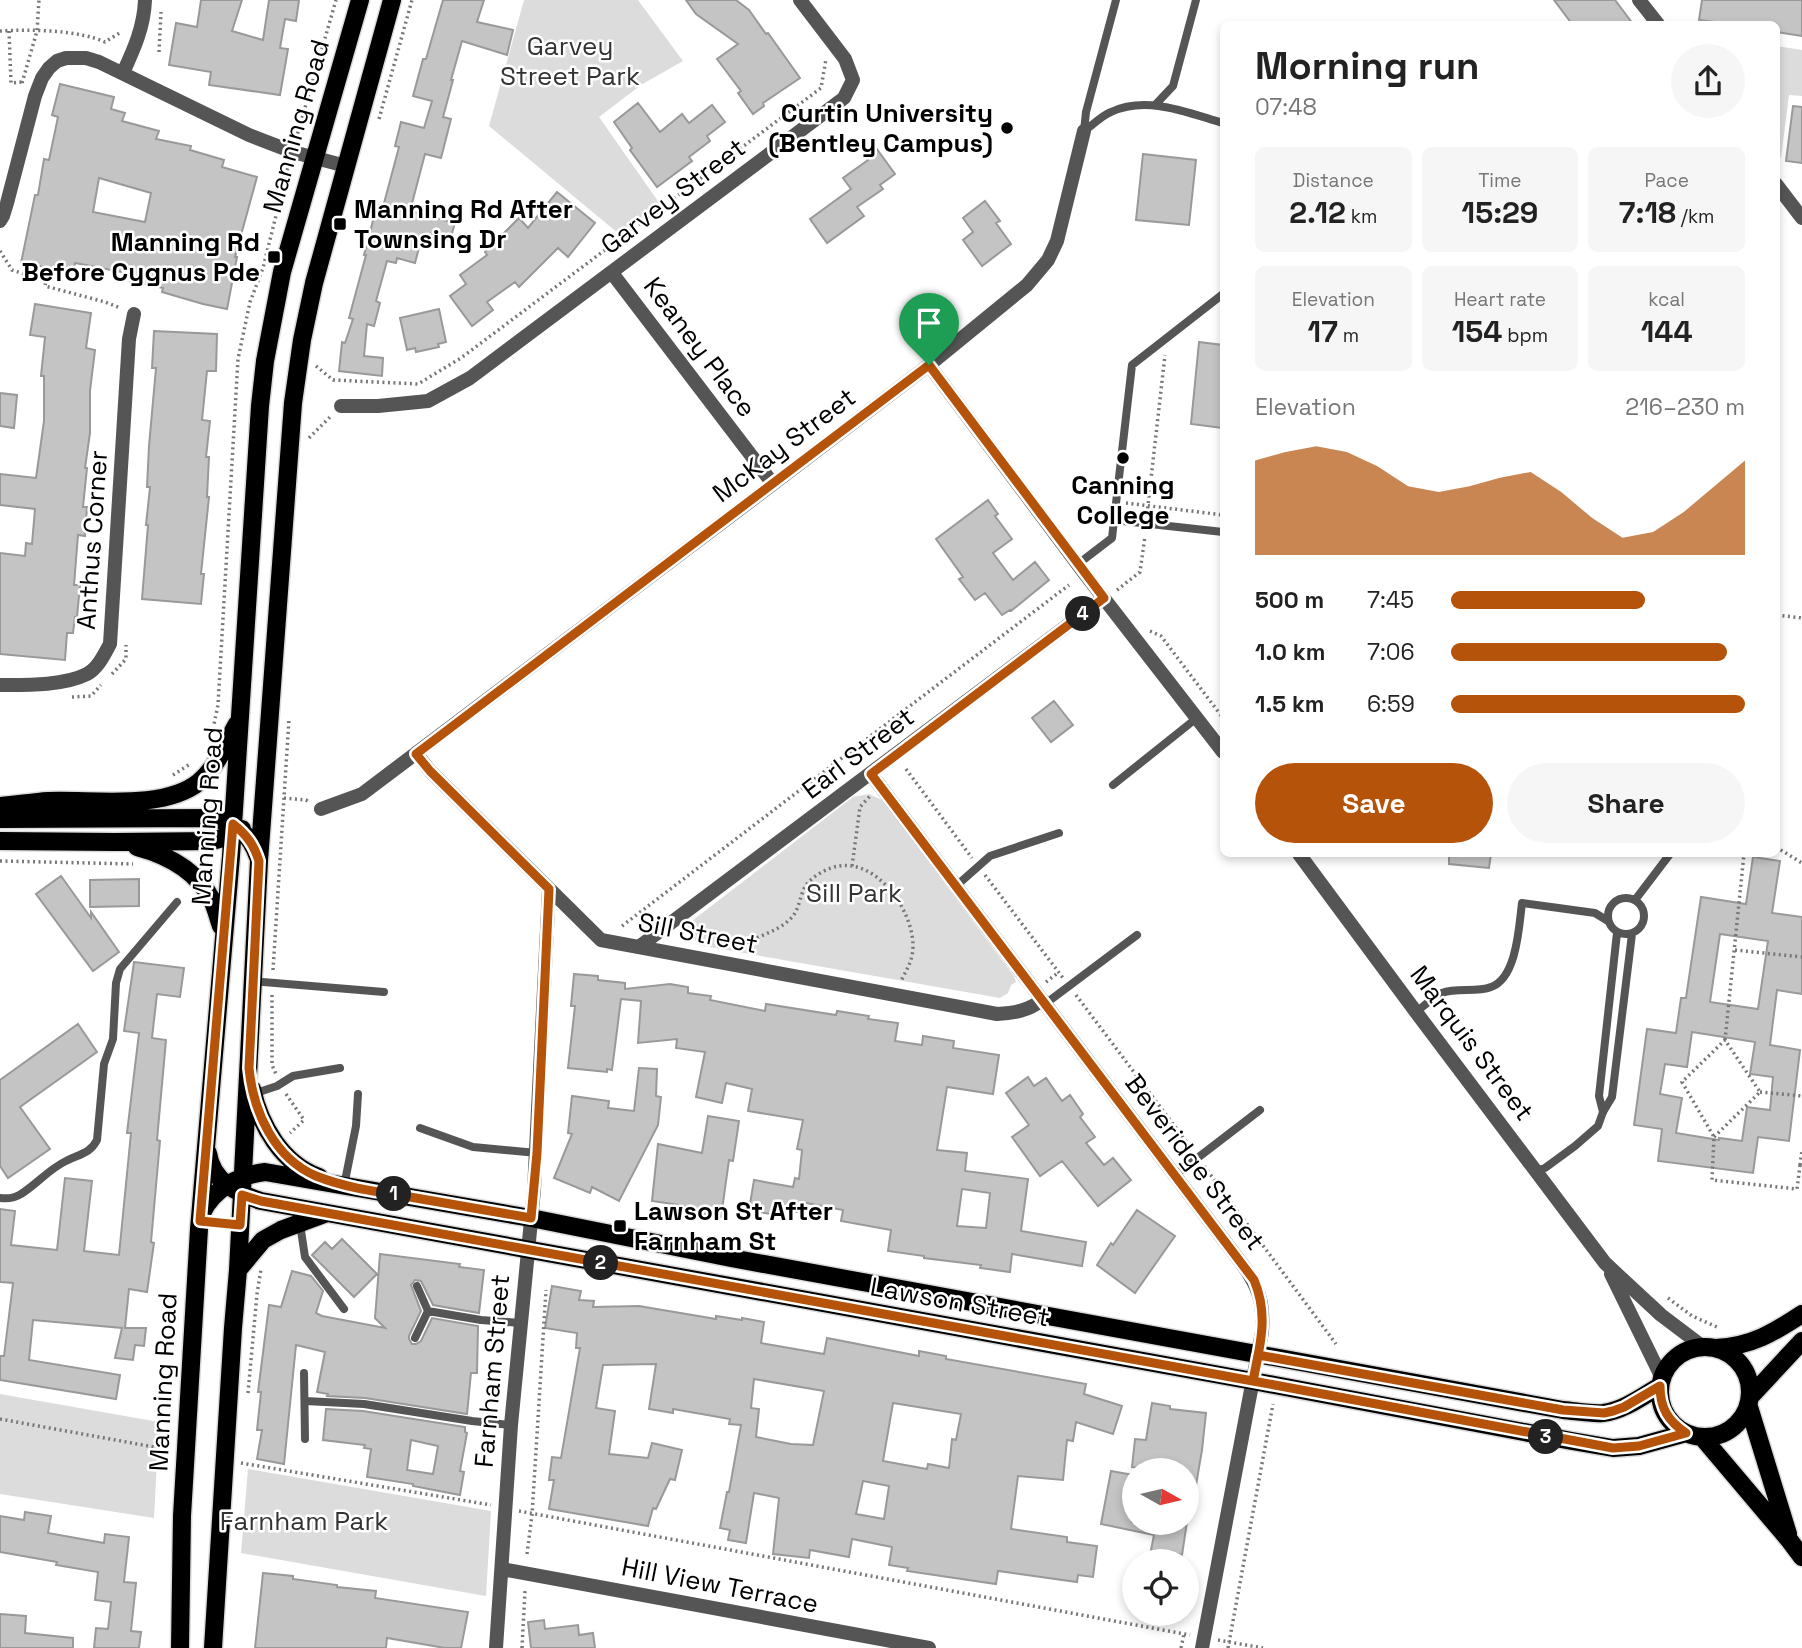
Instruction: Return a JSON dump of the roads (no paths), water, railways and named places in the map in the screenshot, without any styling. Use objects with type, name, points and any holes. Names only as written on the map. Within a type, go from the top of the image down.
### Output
[{"type":"main road","name":"Manning Road","points":[[180,1648],[181,1516],[200,1221],[235,830],[260,406],[265,361],[282,272],[360,0]]},
{"type":"main road","points":[[213,1648],[238,1270],[237,1186],[249,1068],[259,861],[270,801],[293,403],[307,313],[392,0]]},
{"type":"main road","points":[[0,806],[47,802],[131,801],[165,798],[184,792],[200,781],[216,761],[240,719]]},
{"type":"main road","points":[[0,841],[212,841],[255,817],[270,801]]},
{"type":"main road","points":[[0,819],[213,818],[254,845],[259,861]]},
{"type":"main road","points":[[115,842],[150,850],[172,860],[193,875],[213,902],[224,936]]},
{"type":"main road","points":[[249,1068],[253,1094],[264,1125],[274,1141],[287,1157],[314,1175],[344,1186]]},
{"type":"main road","points":[[207,1142],[209,1163],[221,1181],[237,1186]]},
{"type":"main road","name":"Lawson Street","points":[[237,1186],[265,1172],[531,1218],[731,1258],[1563,1410],[1604,1413],[1613,1411],[1624,1407],[1661,1382]]},
{"type":"main road","points":[[200,1221],[207,1204],[216,1194],[237,1186]]},
{"type":"main road","name":"Lawson Street","points":[[237,1186],[261,1201],[1613,1448],[1639,1446],[1694,1435]]},
{"type":"main road","points":[[238,1270],[264,1240],[281,1230],[327,1213]]},
{"type":"main road","points":[[1802,1314],[1753,1342],[1733,1347],[1688,1349],[1667,1366],[1661,1382],[1660,1401],[1665,1414],[1674,1425],[1694,1435],[1802,1557]]},
{"type":"main road","points":[[1694,1435],[1721,1434],[1737,1424],[1749,1402],[1802,1341]]},
{"type":"main road","points":[[1709,1347],[1731,1354],[1743,1366],[1749,1381],[1749,1402],[1790,1541]]},
{"type":"street","points":[[123,73],[142,26],[145,0]]},
{"type":"street","name":"Garvey Street","points":[[341,407],[428,401],[470,378],[844,97],[853,80],[845,59],[800,0]]},
{"type":"street","points":[[1640,0],[1656,21]]},
{"type":"street","points":[[0,220],[42,78],[48,68],[57,61],[76,57],[99,62],[225,125],[292,152],[346,166]]},
{"type":"street","name":"McKay Street","points":[[321,809],[362,794],[416,754],[929,365],[1027,285],[1048,260],[1062,226],[1084,131]]},
{"type":"street","points":[[1780,189],[1802,218]]},
{"type":"street","name":"Keaney Place","points":[[612,273],[773,484]]},
{"type":"street","name":"Anthus Corner","points":[[0,685],[63,682],[89,674],[102,660],[110,644],[130,339],[134,314]]},
{"type":"street","points":[[929,365],[1078,565],[1110,595],[1220,748]]},
{"type":"street","name":"Earl Street","points":[[640,947],[1110,595]]},
{"type":"street","name":"Sill Street","points":[[416,754],[601,940],[998,1014],[1016,1013],[1043,1002]]},
{"type":"street","name":"Beveridge Street","points":[[871,774],[1254,1280],[1259,1291],[1263,1315],[1258,1355],[1203,1643]]},
{"type":"street","name":"Marquis Street","points":[[1300,857],[1605,1263],[1661,1315],[1709,1347]]},
{"type":"street","name":"Farnham Street","points":[[496,1648],[510,1425],[537,1153],[549,889]]},
{"type":"street","name":"Marquis Street","points":[[1605,1263],[1661,1382]]},
{"type":"street","name":"Hill View Terrace","points":[[502,1569],[869,1643],[929,1648]]},
{"type":"lane","name":"McKay Street","points":[[1084,131],[1086,112],[1115,0]]},
{"type":"lane","points":[[1156,104],[1173,86],[1196,0]]},
{"type":"lane","points":[[1084,131],[1110,112],[1156,104],[1220,122]]},
{"type":"lane","points":[[1078,565],[1112,538],[1132,365],[1220,296]]},
{"type":"lane","points":[[1115,520],[1220,532]]},
{"type":"lane","points":[[1113,785],[1198,717]]},
{"type":"lane","points":[[955,887],[990,856],[1059,833]]},
{"type":"lane","points":[[1635,900],[1669,857]]},
{"type":"lane","points":[[1595,913],[1626,897],[1643,907],[1645,918],[1641,928],[1632,934],[1617,933],[1608,921],[1610,906]]},
{"type":"lane","points":[[0,1198],[14,1198],[22,1194],[59,1164],[82,1155],[94,1146],[97,1140],[104,1064],[113,1039],[116,983],[120,969],[177,902]]},
{"type":"lane","points":[[1416,1012],[1444,992],[1494,986],[1507,971],[1516,951],[1522,903],[1595,913],[1608,921]]},
{"type":"lane","points":[[1602,1112],[1599,1096],[1617,933]]},
{"type":"lane","points":[[1535,1171],[1545,1168],[1598,1125],[1602,1112],[1612,1097],[1632,934]]},
{"type":"lane","points":[[1043,1002],[1137,935]]},
{"type":"lane","points":[[252,981],[384,992]]},
{"type":"lane","points":[[253,1094],[277,1086],[293,1076],[340,1068]]},
{"type":"lane","points":[[344,1186],[356,1126],[358,1094]]},
{"type":"lane","points":[[1174,1175],[1260,1110]]},
{"type":"lane","points":[[420,1128],[472,1147],[537,1153]]},
{"type":"lane","points":[[300,1223],[305,1257],[344,1309]]},
{"type":"lane","points":[[415,1338],[428,1311],[417,1286]]},
{"type":"lane","points":[[428,1311],[520,1323]]},
{"type":"lane","points":[[304,1373],[305,1438]]},
{"type":"lane","points":[[304,1401],[364,1404],[510,1425]]},
{"type":"place","name":"Curtin University (Bentley Campus)","points":[[1007,128]]},
{"type":"place","name":"Manning Rd After Townsing Dr","points":[[340,224]]},
{"type":"place","name":"Manning Rd Before Cygnus Pde","points":[[274,257]]},
{"type":"place","name":"Canning College","points":[[1123,458]]},
{"type":"place","name":"Lawson St After Farnham St","points":[[620,1226]]},
{"type":"park label","name":"Garvey Street Park","points":[[570,61]]},
{"type":"park label","name":"Sill Park","points":[[854,893]]},
{"type":"park label","name":"Farnham Park","points":[[304,1521]]}]
